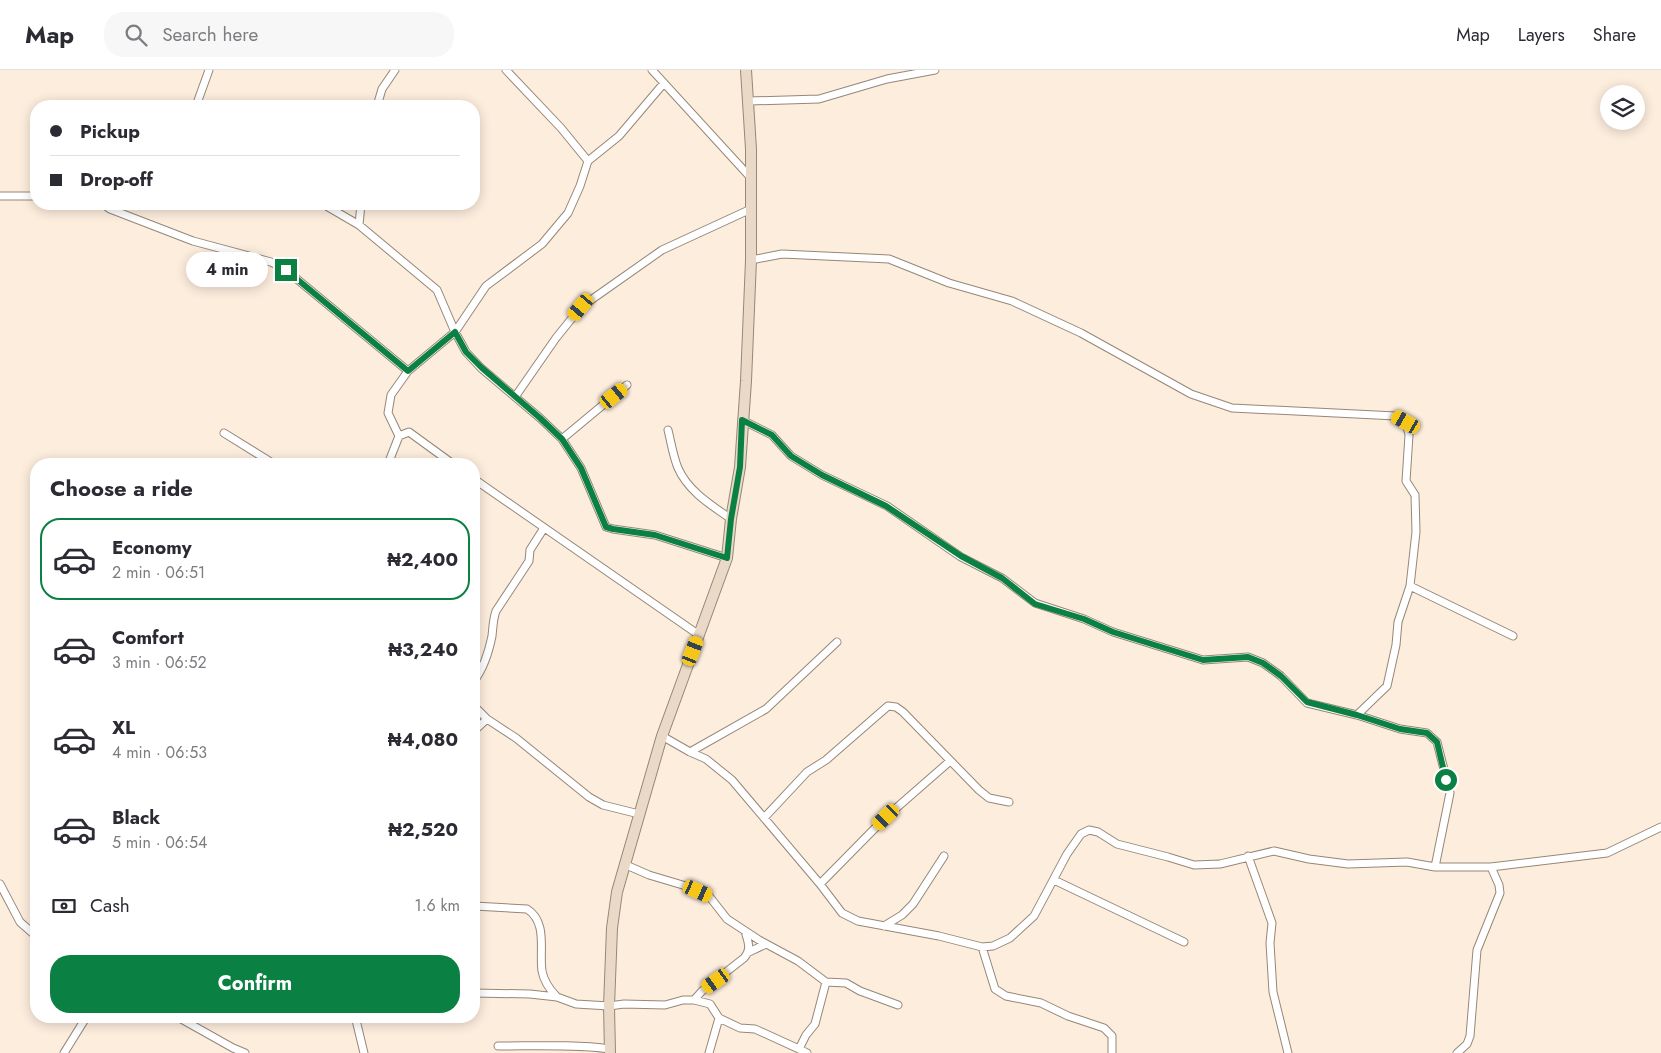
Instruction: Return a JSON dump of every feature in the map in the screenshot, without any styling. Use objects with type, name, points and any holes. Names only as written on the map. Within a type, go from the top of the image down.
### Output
[{"type":"street","points":[[198,100],[209,70]]},
{"type":"street","points":[[378,100],[382,88],[395,70]]},
{"type":"street","points":[[506,70],[562,128],[588,161]]},
{"type":"street","points":[[652,70],[751,178]]},
{"type":"street","points":[[498,1046],[587,1046],[610,1051],[609,1006],[612,928],[617,892],[662,736],[727,558],[731,519],[740,467],[751,260],[752,149],[746,70]]},
{"type":"street","points":[[748,101],[819,99],[907,73],[935,70]]},
{"type":"street","points":[[399,436],[388,413],[391,395],[408,371],[455,332],[486,286],[542,244],[568,213],[580,186],[588,161],[619,136],[664,83]]},
{"type":"street","points":[[0,196],[30,196]]},
{"type":"street","points":[[515,397],[556,338],[581,307],[662,250],[751,209]]},
{"type":"street","points":[[113,210],[193,241],[271,262],[286,270],[408,371]]},
{"type":"street","points":[[333,210],[359,225],[437,290],[466,352],[562,439],[581,468],[606,527],[655,535],[727,558]]},
{"type":"street","points":[[359,225],[360,210]]},
{"type":"street","points":[[751,260],[782,254],[889,259],[949,283],[1012,301],[1081,333],[1191,394],[1232,408],[1396,416],[1406,422],[1409,434],[1406,481],[1415,495],[1416,532],[1410,586],[1398,622],[1396,645],[1387,686],[1357,715]]},
{"type":"street","points":[[562,439],[627,385]]},
{"type":"street","points":[[742,420],[772,435],[791,456],[822,475],[886,506],[961,556],[1002,578],[1035,604],[1084,619],[1113,632],[1203,660],[1248,657],[1263,663],[1281,676],[1307,702],[1400,729],[1427,733],[1437,742],[1450,793],[1435,867]]},
{"type":"street","points":[[668,430],[678,468],[686,480],[699,497],[731,519]]},
{"type":"street","points":[[390,458],[399,436],[409,432],[444,458]]},
{"type":"street","points":[[224,433],[264,458]]},
{"type":"street","points":[[480,483],[699,634]]},
{"type":"street","points":[[480,672],[492,636],[496,611],[529,561],[530,550],[544,528]]},
{"type":"street","points":[[1410,586],[1512,636]]},
{"type":"street","points":[[690,752],[766,709],[837,642]]},
{"type":"street","points":[[764,818],[807,772],[826,760],[888,706],[896,707],[903,712],[989,798],[1009,802]]},
{"type":"street","points":[[480,712],[487,719],[516,738],[589,797],[603,805],[638,814]]},
{"type":"street","points":[[480,725],[487,719]]},
{"type":"street","points":[[662,736],[706,759],[732,780],[820,884],[842,913],[858,921],[939,936],[982,947],[992,946],[1010,938],[1034,916],[1067,854],[1081,834],[1088,830],[1098,832],[1118,844],[1168,856],[1194,865],[1220,864],[1274,851],[1309,859],[1348,864],[1407,862],[1435,867],[1491,867],[1608,853],[1661,827]]},
{"type":"street","points":[[820,884],[886,817],[950,761]]},
{"type":"street","points":[[884,926],[902,915],[913,904],[944,856]]},
{"type":"street","points":[[1248,856],[1272,923],[1270,942],[1273,992],[1288,1053]]},
{"type":"street","points":[[624,864],[649,876],[686,886],[709,896],[728,919],[744,931],[805,966],[826,982],[846,983],[860,991],[898,1005]]},
{"type":"street","points":[[1457,1053],[1467,1044],[1470,1036],[1477,950],[1500,893],[1491,867]]},
{"type":"street","points":[[1054,880],[1184,942]]},
{"type":"street","points":[[0,884],[20,922],[30,931]]},
{"type":"street","points":[[480,906],[527,909],[532,913],[540,930],[542,970],[548,987],[557,997]]},
{"type":"street","points":[[744,931],[750,948],[749,952]]},
{"type":"street","points":[[694,1000],[702,991],[749,952],[766,944]]},
{"type":"street","points":[[982,947],[995,989],[1006,996],[1041,1003],[1068,1016],[1104,1028],[1112,1036],[1112,1053]]},
{"type":"street","points":[[799,1049],[806,1035],[815,1024],[826,982]]},
{"type":"street","points":[[480,993],[515,992],[557,997],[576,1004],[609,1006],[624,1004],[665,1005],[684,1000],[694,1000],[710,1004],[719,1018],[740,1028],[755,1029],[807,1053]]},
{"type":"street","points":[[709,1053],[719,1018]]},
{"type":"street","points":[[64,1053],[83,1023]]},
{"type":"street","points":[[188,1023],[245,1053]]},
{"type":"street","points":[[358,1023],[364,1053]]},
{"type":"route","points":[[286,270],[408,371],[455,332],[466,352],[482,368],[562,439],[581,468],[606,527],[655,535],[727,558],[731,519],[740,467],[742,420],[772,435],[791,456],[822,475],[886,506],[961,556],[1002,578],[1035,604],[1084,619],[1113,632],[1203,660],[1248,657],[1263,663],[1281,676],[1307,702],[1400,729],[1427,733],[1437,742],[1446,780]]}]
